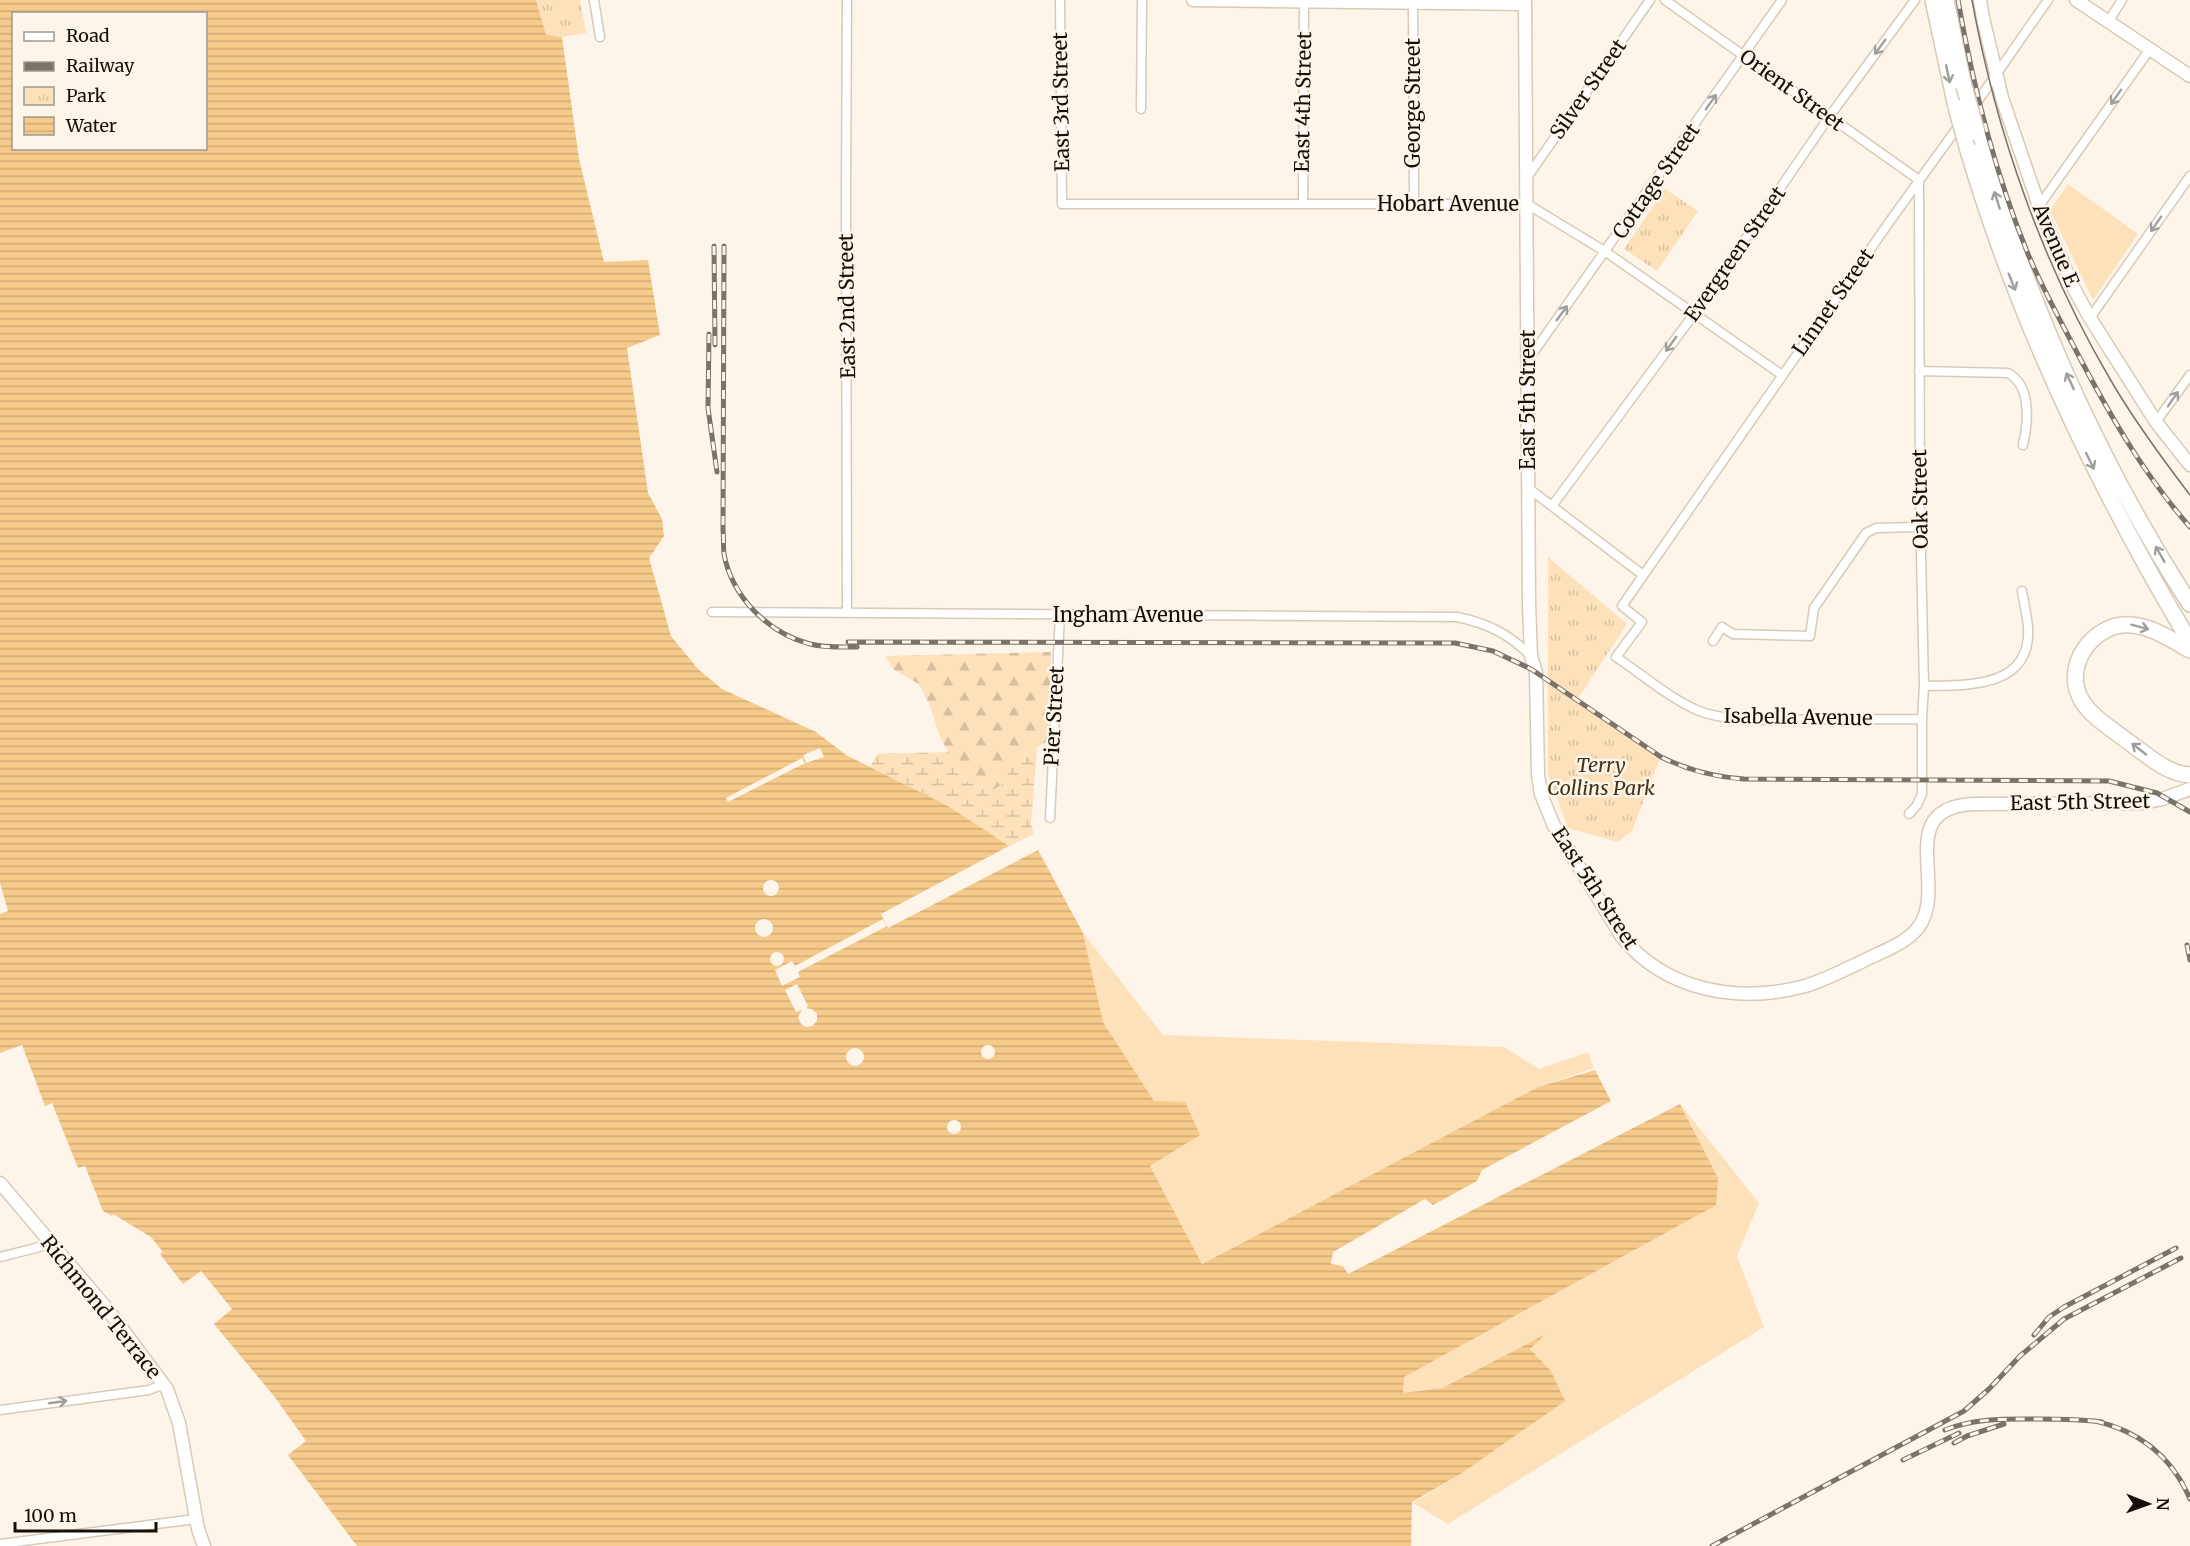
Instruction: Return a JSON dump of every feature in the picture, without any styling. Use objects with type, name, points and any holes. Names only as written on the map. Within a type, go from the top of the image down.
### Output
[{"type":"highway","points":[[1932,0],[1966,147],[2008,272],[2060,397],[2120,520],[2190,642]]},
{"type":"highway","points":[[1946,0],[1977,134],[2007,231],[2032,295],[2118,479],[2190,604]]},
{"type":"highway","points":[[2190,650],[2149,630],[2131,625],[2115,626],[2101,632],[2088,643],[2080,655],[2076,671],[2076,686],[2082,701],[2093,714],[2156,762],[2171,771],[2190,775]]},
{"type":"street","points":[[594,0],[600,37]]},
{"type":"street","name":"East 2nd Street","points":[[847,612],[848,0]]},
{"type":"street","name":"East 3rd Street","points":[[1060,0],[1062,204]]},
{"type":"street","points":[[1141,109],[1142,0]]},
{"type":"street","points":[[1193,0],[1525,2]]},
{"type":"street","name":"East 4th Street","points":[[1303,204],[1304,0]]},
{"type":"street","name":"Silver Street","points":[[1526,179],[1650,0]]},
{"type":"street","name":"Orient Street","points":[[1665,0],[1918,180]]},
{"type":"street","name":"Cottage Street","points":[[1527,360],[1606,252],[1782,0]]},
{"type":"street","name":"Evergreen Street","points":[[1552,506],[1694,314],[1829,117],[1915,0]]},
{"type":"street","name":"Avenue E","points":[[1980,0],[2002,98],[2039,206],[2073,287],[2156,422],[2190,465]]},
{"type":"street","name":"Linnet Street","points":[[1622,606],[1918,180],[1996,76],[2048,0]]},
{"type":"street","points":[[2076,0],[2190,76]]},
{"type":"street","points":[[2108,22],[2122,0]]},
{"type":"street","name":"East 5th Street","points":[[1525,2],[1531,656],[1537,680],[1540,794],[1554,826],[1622,936],[1635,953],[1672,977],[1697,987],[1724,993],[1780,992],[1805,986],[1833,976],[1901,942],[1917,929],[1927,912],[1927,841],[1930,827],[1935,818],[1946,810],[1957,805],[1972,804],[2143,803],[2190,789]]},
{"type":"street","name":"George Street","points":[[1413,3],[1414,204]]},
{"type":"street","points":[[2039,206],[2150,49]]},
{"type":"street","points":[[2090,318],[2190,176]]},
{"type":"street","name":"Oak Street","points":[[1909,814],[1922,794],[1924,686],[1920,527],[1918,180]]},
{"type":"street","name":"Hobart Avenue","points":[[1062,204],[1527,204],[1606,252],[1782,375]]},
{"type":"street","points":[[1919,371],[2008,374],[2016,378],[2024,390],[2027,414],[2023,445]]},
{"type":"street","points":[[2156,422],[2190,375]]},
{"type":"street","points":[[1528,488],[1643,575]]},
{"type":"street","points":[[1713,641],[1722,627],[1733,634],[1810,636],[1812,618],[1821,597],[1866,533],[1876,528],[1920,527]]},
{"type":"street","points":[[1924,686],[1969,685],[1991,681],[2004,676],[2019,663],[2025,651],[2028,629],[2022,591]]},
{"type":"street","name":"Isabella Avenue","points":[[1622,606],[1641,622],[1616,657],[1681,702],[1700,712],[1722,718],[1745,720],[1922,719]]},
{"type":"street","name":"Ingham Avenue","points":[[712,612],[1457,617],[1477,621],[1505,633],[1531,656]]},
{"type":"street","name":"Pier Street","points":[[1050,818],[1060,615]]},
{"type":"street","name":"Richmond Terrace","points":[[0,1183],[113,1316],[164,1384],[177,1416],[203,1545]]},
{"type":"street","points":[[0,1257],[38,1248],[50,1242]]},
{"type":"street","points":[[0,1410],[149,1390],[164,1384]]},
{"type":"street","points":[[0,1544],[196,1519]]},
{"type":"green space","points":[[536,0],[580,0],[586,33],[562,37],[546,35]]},
{"type":"green space","points":[[2068,184],[2138,234],[2093,300],[2050,210]]},
{"type":"green space","points":[[1665,189],[1698,211],[1657,271],[1624,249]]},
{"type":"green space","name":"Terry Collins Park","points":[[1548,557],[1627,624],[1577,700],[1660,758],[1632,831],[1618,842],[1568,828],[1548,775]]},
{"type":"green space","points":[[1051,652],[1048,741],[1011,762],[1006,782],[990,792],[961,779],[939,734],[929,704],[919,684],[894,670],[885,656]]},
{"type":"green space","points":[[1037,748],[1031,825],[1034,834],[1009,846],[948,806],[870,767],[877,754],[948,752],[961,779],[990,792],[1006,782],[1010,762]]},
{"type":"green space","points":[[1083,933],[1163,1035],[1504,1047],[1539,1069],[1588,1052],[1594,1068],[1538,1087],[1202,1264],[1150,1166],[1199,1135],[1154,1101],[1103,1022]]},
{"type":"green space","points":[[1680,1104],[1759,1203],[1737,1256],[1764,1327],[1448,1524],[1413,1503],[1462,1473],[1565,1401],[1551,1371],[1530,1349],[1543,1336],[1442,1388],[1403,1393],[1404,1377],[1718,1178]]},
{"type":"water","points":[[0,0],[536,0],[546,35],[562,37],[579,159],[604,262],[648,260],[660,335],[627,348],[648,493],[662,519],[664,536],[649,558],[671,636],[698,669],[722,689],[816,732],[846,755],[948,806],[1009,846],[881,914],[888,928],[1038,850],[1083,933],[1103,1022],[1154,1101],[1185,1102],[1200,1135],[1150,1166],[1202,1264],[1538,1087],[1595,1070],[1611,1101],[1482,1170],[1477,1181],[1433,1205],[1425,1199],[1333,1252],[1331,1264],[1343,1266],[1348,1274],[1680,1104],[1718,1178],[1716,1205],[1404,1377],[1403,1393],[1442,1388],[1546,1334],[1530,1349],[1551,1371],[1565,1401],[1462,1473],[1412,1502],[1411,1546],[357,1546],[288,1455],[306,1441],[274,1396],[214,1324],[232,1309],[201,1271],[183,1284],[160,1254],[163,1252],[151,1237],[113,1214],[112,1216],[103,1211],[85,1166],[78,1168],[52,1103],[45,1106],[22,1045],[0,1053],[0,914],[8,911],[0,883]]},
{"type":"pier","points":[[820,748],[824,757],[806,763],[803,755]]},
{"type":"pier","points":[[802,758],[805,763],[728,802],[726,798]]},
{"type":"pier","points":[[768,880],[774,880],[779,888],[777,894],[768,896],[763,891],[763,885]]},
{"type":"pier","points":[[764,919],[770,922],[773,928],[770,934],[764,937],[758,934],[755,928],[758,922]]},
{"type":"pier","points":[[883,919],[887,926],[798,972],[800,977],[782,986],[775,970],[792,961],[795,966]]},
{"type":"pier","points":[[777,952],[782,954],[784,959],[782,964],[777,966],[772,964],[770,959],[772,954]]},
{"type":"pier","points":[[797,984],[808,1006],[806,1008],[812,1009],[817,1014],[817,1021],[812,1026],[806,1027],[801,1024],[798,1017],[802,1010],[796,1012],[785,990]]},
{"type":"pier","points":[[988,1045],[993,1047],[995,1052],[993,1057],[988,1059],[983,1057],[981,1052],[983,1047]]},
{"type":"pier","points":[[855,1048],[861,1051],[864,1057],[861,1063],[855,1066],[849,1063],[846,1057],[849,1051]]},
{"type":"pier","points":[[954,1120],[959,1122],[961,1127],[959,1132],[954,1134],[949,1132],[947,1127],[949,1122]]},
{"type":"tram line","points":[[1972,0],[1994,99],[2008,147],[2024,196],[2063,289],[2119,394],[2190,495]]},
{"type":"railway","points":[[1958,0],[1971,65],[1995,161],[2034,268],[2119,428],[2159,489],[2190,527]]},
{"type":"railway","points":[[714,246],[715,345]]},
{"type":"railway","points":[[724,246],[723,530],[724,554],[728,570],[735,585],[754,611],[780,631],[810,644],[857,647]]},
{"type":"railway","points":[[709,334],[708,408],[717,472]]},
{"type":"railway","points":[[848,642],[1455,643],[1493,651],[1531,669],[1661,757],[1681,766],[1712,775],[1744,779],[2109,781],[2157,793],[2190,812]]},
{"type":"railway","points":[[2187,945],[2190,960]]},
{"type":"railway","points":[[2034,1335],[2049,1317],[2064,1307],[2176,1248]]},
{"type":"railway","points":[[1712,1546],[1964,1411],[1989,1389],[2020,1356],[2064,1319],[2181,1258]]},
{"type":"railway","points":[[1945,1430],[1968,1423],[2002,1419],[2102,1422]]},
{"type":"railway","points":[[2095,1421],[2126,1432],[2152,1448],[2174,1470],[2190,1499]]},
{"type":"railway","points":[[1954,1443],[1967,1436],[2004,1424]]},
{"type":"railway","points":[[1903,1460],[1959,1433]]}]
